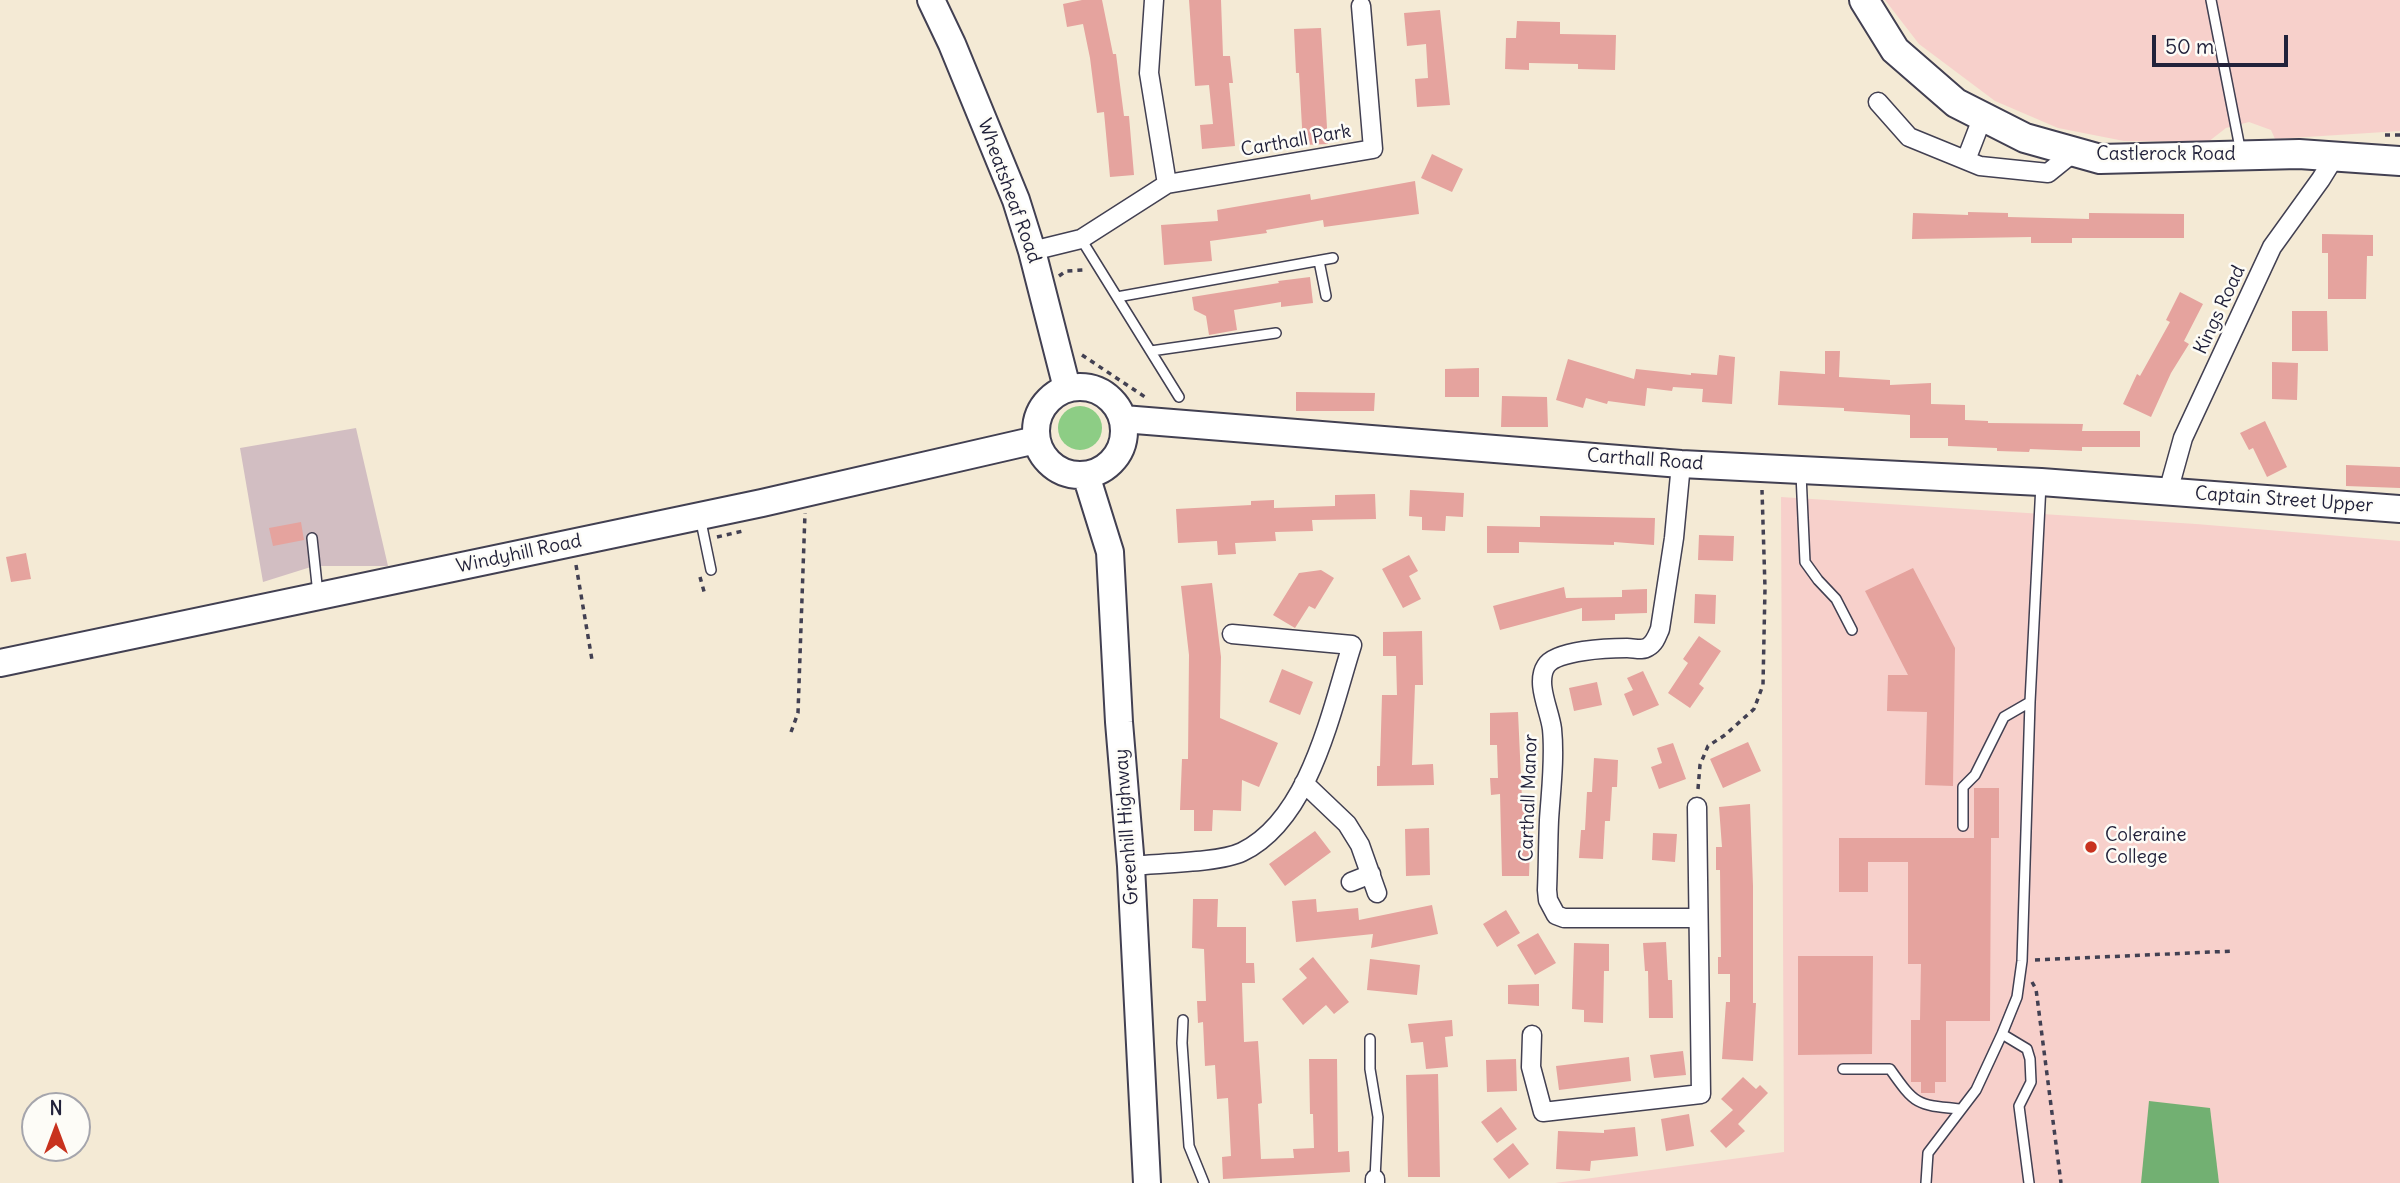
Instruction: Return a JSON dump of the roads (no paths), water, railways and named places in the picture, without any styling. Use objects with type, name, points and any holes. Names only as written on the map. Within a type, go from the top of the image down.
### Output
[{"type":"main road","name":"Wheatsheaf Road","points":[[931,0],[952,44],[1016,200],[1067,388]]},
{"type":"main road","name":"Castlerock Road","points":[[1864,0],[1895,50],[1956,103],[2025,138],[2100,159],[2299,154],[2400,162]]},
{"type":"main road","points":[[1081,386],[1108,396],[1123,419],[1125,434],[1117,455],[1101,471],[1086,475],[1060,471],[1049,463],[1036,440],[1035,426],[1045,402],[1055,393],[1067,388],[1081,386]]},
{"type":"main road","name":"Carthall Road","points":[[1123,419],[1681,464],[1800,468],[2168,492]]},
{"type":"main road","name":"Windyhill Road","points":[[0,663],[802,494],[1036,440]]},
{"type":"main road","name":"Greenhill Highway","points":[[1086,475],[1110,552],[1147,1183]]},
{"type":"main road","name":"Captain Street Upper","points":[[2168,492],[2400,509]]},
{"type":"street","points":[[1154,0],[1149,73],[1167,184]]},
{"type":"street","name":"Carthall Park","points":[[1032,251],[1081,239],[1167,184],[1373,149],[1361,6]]},
{"type":"street","points":[[1878,102],[1909,137],[1980,166],[2048,173],[2074,152]]},
{"type":"street","points":[[1966,160],[1983,116]]},
{"type":"street","name":"Kings Road","points":[[2168,492],[2183,438],[2272,247],[2334,158]]},
{"type":"street","name":"Carthall Manor","points":[[1681,464],[1674,538],[1660,629],[1651,646],[1643,649],[1571,653],[1556,657],[1543,671],[1542,682],[1552,725],[1554,758],[1547,890],[1548,900],[1556,915],[1564,918],[1698,918]]},
{"type":"street","points":[[1130,866],[1215,859],[1240,853],[1261,839],[1284,817],[1304,783],[1321,742],[1352,645],[1232,634]]},
{"type":"street","points":[[1304,783],[1347,824],[1360,845],[1377,893]]},
{"type":"street","points":[[1532,1035],[1531,1067],[1543,1112],[1701,1094],[1697,807]]},
{"type":"street","points":[[1351,882],[1371,874]]},
{"type":"lane","points":[[2211,0],[2242,155]]},
{"type":"lane","points":[[1081,239],[1179,397]]},
{"type":"lane","points":[[1117,297],[1333,258]]},
{"type":"lane","points":[[1319,261],[1326,296]]},
{"type":"lane","points":[[1151,351],[1276,333]]},
{"type":"lane","points":[[1800,468],[1805,562],[1836,599],[1852,630]]},
{"type":"lane","points":[[1926,1183],[1928,1153],[1976,1090],[2017,997],[2020,980],[2041,482]]},
{"type":"lane","points":[[699,516],[711,570]]},
{"type":"lane","points":[[312,538],[318,596]]},
{"type":"lane","points":[[1963,826],[1963,787],[1975,775],[2004,717],[2030,702]]},
{"type":"lane","points":[[1184,1020],[1183,1056],[1189,1146],[1204,1183]]},
{"type":"lane","points":[[2002,1034],[2027,1049],[2030,1059],[2031,1082],[2019,1106],[2029,1183]]},
{"type":"lane","points":[[1370,1039],[1370,1069],[1378,1117],[1375,1181]]},
{"type":"lane","points":[[1843,1069],[1890,1069],[1910,1097],[1928,1106],[1961,1109]]},
{"type":"place","name":"Coleraine College","points":[[2091,847]]}]
